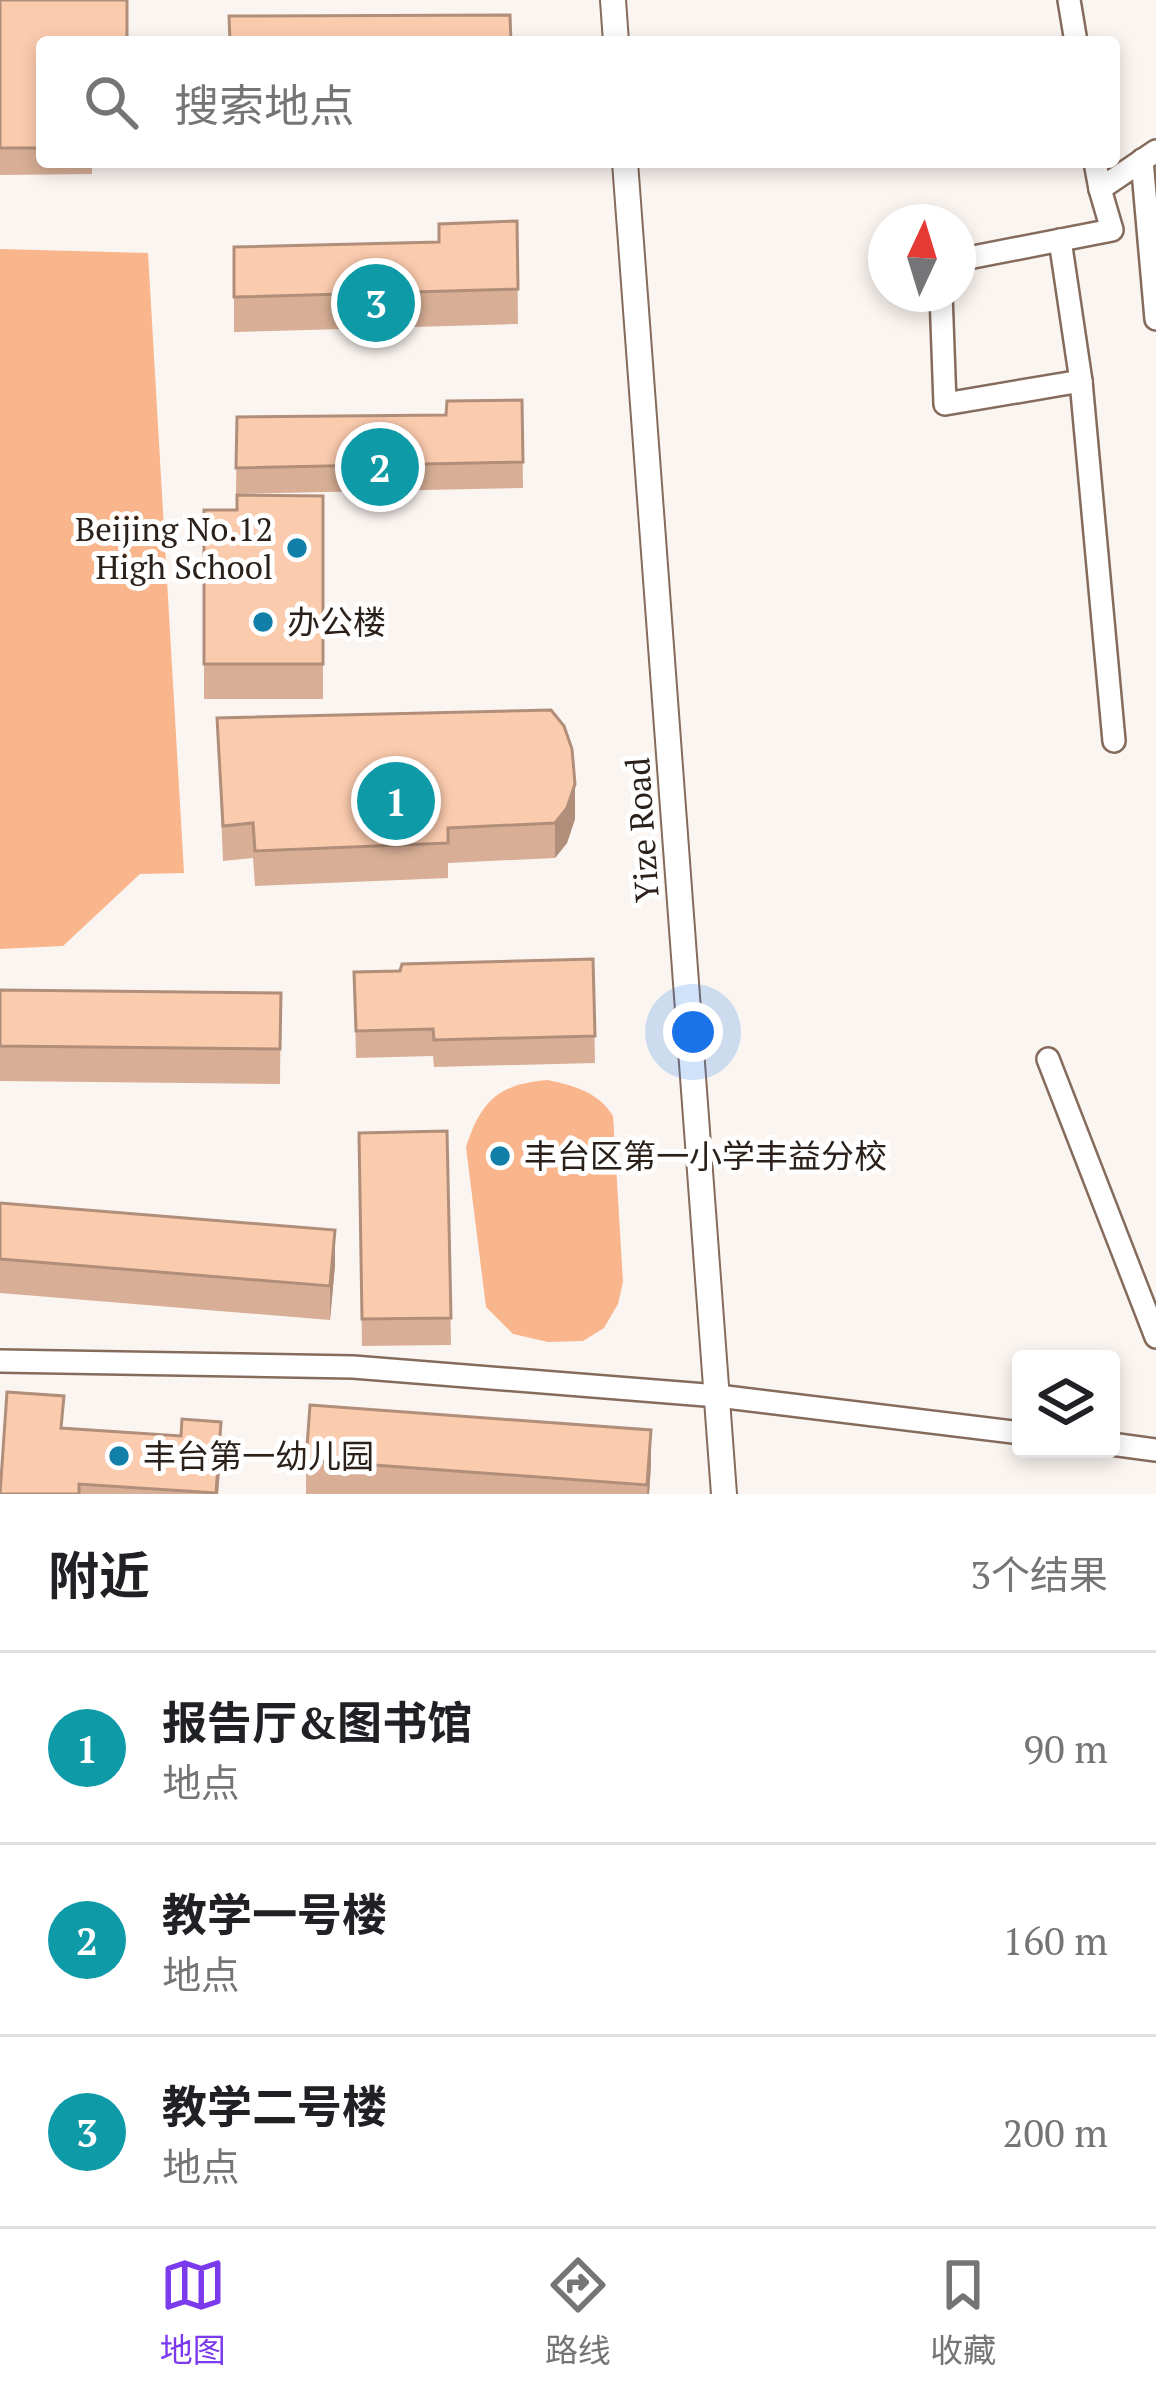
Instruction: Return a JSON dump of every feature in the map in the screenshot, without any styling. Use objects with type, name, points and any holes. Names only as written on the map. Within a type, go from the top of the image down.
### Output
[{"type":"street","points":[[613,0],[616,36]]},
{"type":"street","points":[[1069,0],[1075,36]]},
{"type":"street","points":[[1100,189],[1149,155]]},
{"type":"street","points":[[1149,155],[1156,319]]},
{"type":"street","name":"Yize Road","points":[[625,168],[724,1494]]},
{"type":"street","points":[[976,256],[1112,230],[1096,168]]},
{"type":"street","points":[[1060,240],[1081,381],[1114,741]]},
{"type":"street","points":[[942,312],[945,404],[1081,381]]},
{"type":"street","points":[[1048,1059],[1156,1337]]},
{"type":"street","points":[[0,1361],[353,1367],[718,1396],[1012,1432]]},
{"type":"street","points":[[1120,1445],[1156,1450]]},
{"type":"shaded area","points":[[0,249],[148,253],[184,873],[140,874],[63,946],[0,949]]},
{"type":"shaded area","points":[[548,1080],[593,1096],[613,1116],[623,1282],[618,1304],[604,1328],[583,1341],[548,1342],[513,1334],[486,1307],[466,1147],[478,1117],[494,1097]]},
{"type":"building","points":[[0,0],[127,0],[127,36],[36,36],[36,148],[0,148]]},
{"type":"building","points":[[510,15],[511,36],[230,36],[229,16]]},
{"type":"building","points":[[517,221],[518,289],[234,297],[234,247],[439,242],[439,224]]},
{"type":"building","points":[[522,400],[523,462],[236,468],[237,417],[446,415],[447,401]]},
{"type":"building","name":"办公楼","points":[[237,495],[323,496],[323,664],[204,664],[204,510],[237,510]]},
{"type":"building","points":[[551,710],[564,726],[572,749],[575,784],[567,808],[555,823],[448,828],[448,843],[255,851],[253,823],[223,826],[217,718]]},
{"type":"building","points":[[593,959],[595,1036],[434,1040],[433,1029],[356,1031],[354,972],[400,971],[402,964]]},
{"type":"building","points":[[0,990],[281,993],[280,1049],[0,1046]]},
{"type":"building","points":[[447,1131],[451,1318],[362,1319],[359,1133]]},
{"type":"building","points":[[0,1203],[335,1230],[330,1286],[0,1259]]},
{"type":"building","name":"丰台第一幼儿园","points":[[7,1392],[64,1396],[61,1428],[181,1436],[182,1419],[221,1422],[216,1493],[79,1484],[79,1494],[0,1494]]},
{"type":"building","points":[[310,1405],[651,1430],[647,1485],[306,1460]]},
{"type":"place","name":"教学二号楼","points":[[376,303]]},
{"type":"place","name":"教学一号楼","points":[[380,467]]},
{"type":"place","name":"Beijing No.12 High School","points":[[297,548]]},
{"type":"place","name":"办公楼","points":[[263,622]]},
{"type":"place","name":"报告厅&图书馆","points":[[396,801]]},
{"type":"place","name":"丰台区第一小学丰益分校","points":[[500,1156]]},
{"type":"place","name":"丰台第一幼儿园","points":[[119,1456]]}]
